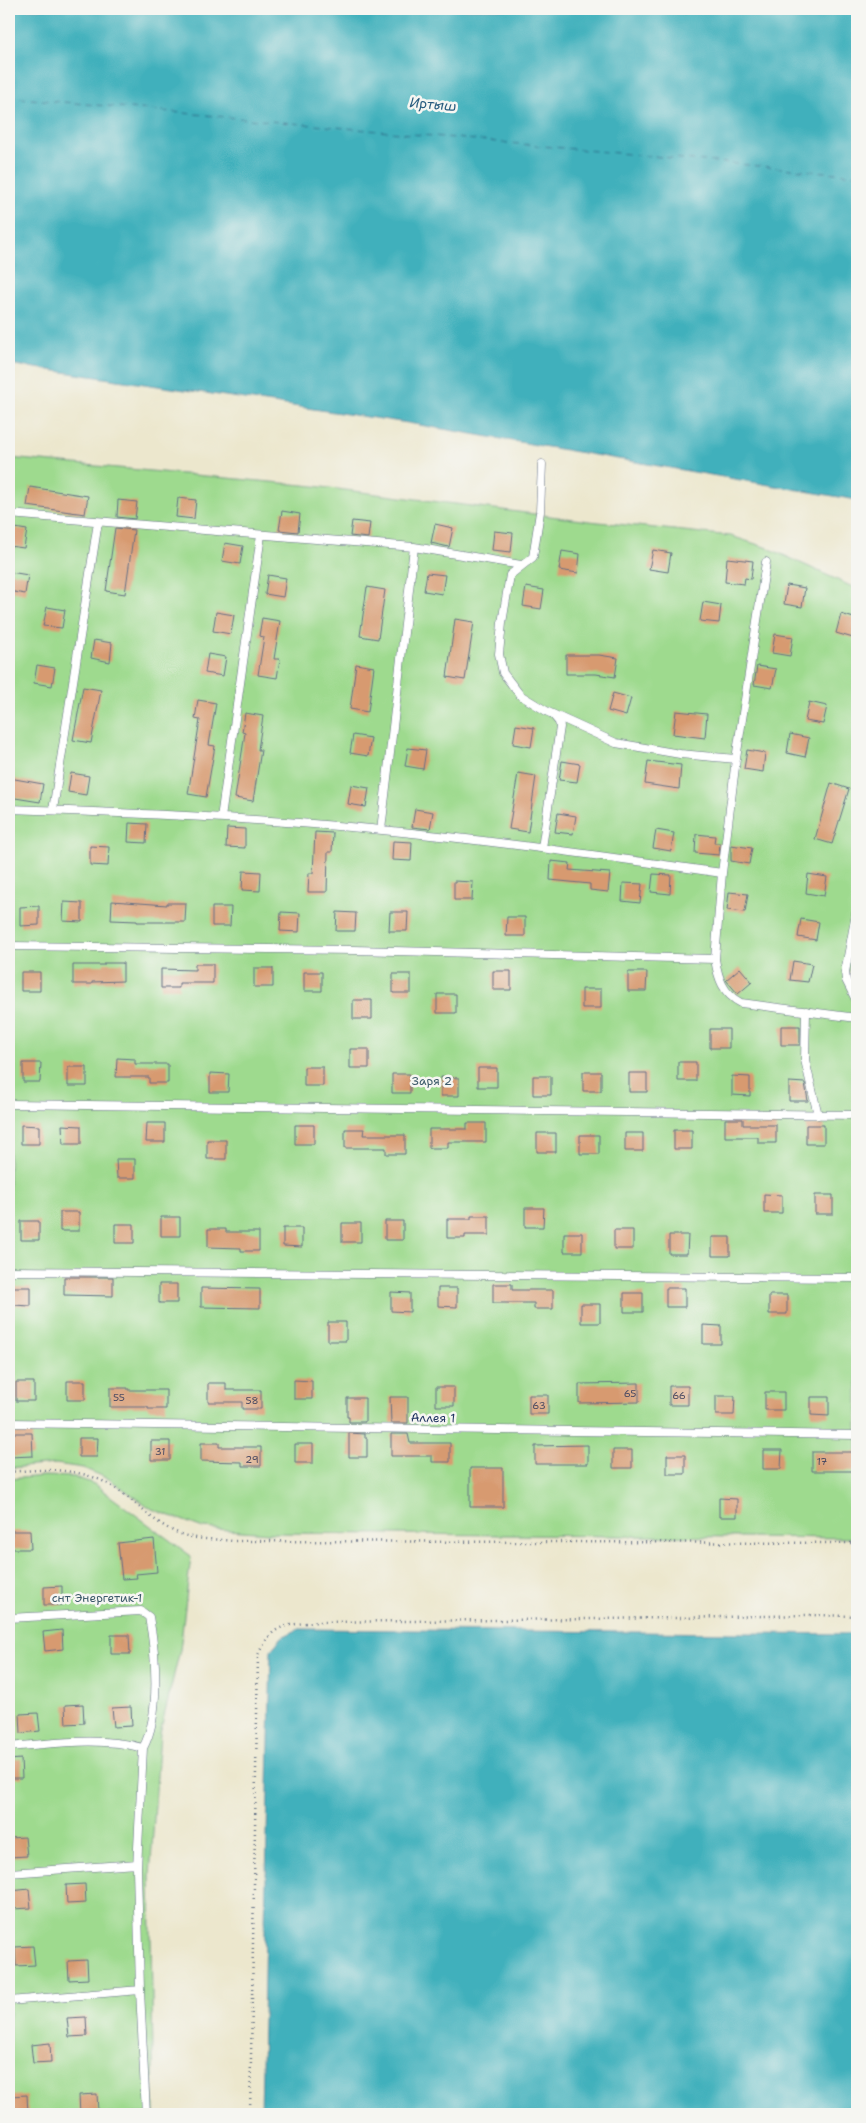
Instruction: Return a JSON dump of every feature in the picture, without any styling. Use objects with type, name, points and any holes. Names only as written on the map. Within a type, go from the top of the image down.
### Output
[{"type":"lane","points":[[542,464],[540,512],[533,556],[510,575],[499,654],[503,673],[520,695],[556,718],[560,727],[542,848]]},
{"type":"lane","points":[[9,514],[414,547],[521,565]]},
{"type":"lane","points":[[53,810],[98,522]]},
{"type":"lane","points":[[221,818],[261,535]]},
{"type":"lane","points":[[381,830],[414,547]]},
{"type":"lane","points":[[766,562],[736,760],[722,873],[715,959],[721,983],[733,999],[741,1003],[857,1018]]},
{"type":"lane","points":[[548,712],[616,743],[680,754],[736,760]]},
{"type":"lane","points":[[9,809],[221,818],[381,830],[542,848],[722,873]]},
{"type":"lane","points":[[857,909],[844,972],[857,1002]]},
{"type":"lane","points":[[9,946],[354,950],[715,959]]},
{"type":"lane","points":[[806,1011],[805,1060],[818,1115]]},
{"type":"lane","points":[[9,1104],[857,1115]]},
{"type":"lane","points":[[9,1271],[857,1278]]},
{"type":"lane","name":"Аллея 1","points":[[9,1423],[857,1435]]},
{"type":"lane","points":[[9,1618],[141,1611],[150,1617],[155,1690],[154,1716],[150,1735],[143,1748],[137,1864],[140,1990],[146,2114]]},
{"type":"lane","points":[[9,1747],[99,1742],[126,1744],[143,1748]]},
{"type":"lane","points":[[9,1873],[137,1864]]},
{"type":"lane","points":[[9,2000],[140,1990]]},
{"type":"path","points":[[9,1472],[60,1471],[82,1473],[110,1485],[146,1514],[165,1526],[187,1536],[233,1541],[857,1543]]},
{"type":"path","points":[[250,2114],[258,1655],[265,1640],[276,1630],[287,1625],[318,1622],[809,1615],[857,1616]]},
{"type":"green space","name":"Заря 2","points":[[9,458],[314,486],[589,521],[731,536],[768,548],[857,589],[857,935],[848,975],[857,990],[857,1538],[268,1533],[203,1528],[152,1509],[109,1479],[83,1468],[56,1464],[9,1468]]},
{"type":"green space","name":"снт Энергетик-1","points":[[44,1476],[75,1477],[94,1484],[191,1556],[180,1650],[160,1733],[150,1876],[154,2114],[9,2114],[9,1479]]},
{"type":"water","name":"Иртыш","points":[[9,9],[857,9],[857,500],[408,423],[9,364]]},
{"type":"water","points":[[299,1629],[857,1634],[857,2114],[261,2114],[271,1650],[282,1637]]},
{"type":"building","points":[[30,487],[88,496],[85,514],[27,506]]},
{"type":"building","points":[[178,498],[196,500],[194,519],[176,517]]},
{"type":"building","points":[[118,500],[137,502],[135,519],[117,517]]},
{"type":"building","points":[[282,511],[300,514],[298,532],[279,530]]},
{"type":"building","points":[[352,521],[370,523],[368,538],[350,536]]},
{"type":"building","points":[[435,524],[453,528],[449,547],[431,543]]},
{"type":"building","points":[[9,527],[27,530],[24,548],[9,546]]},
{"type":"building","points":[[115,528],[134,530],[125,594],[106,591]]},
{"type":"building","points":[[494,531],[513,533],[511,552],[492,550]]},
{"type":"building","points":[[225,543],[243,546],[240,564],[222,561]]},
{"type":"building","points":[[653,550],[671,553],[668,572],[649,569]]},
{"type":"building","points":[[562,551],[580,554],[578,573],[559,570]]},
{"type":"building","points":[[727,558],[753,561],[751,579],[745,578],[744,584],[725,582]]},
{"type":"building","points":[[10,572],[28,575],[25,594],[9,591]]},
{"type":"building","points":[[427,573],[445,575],[442,594],[424,591]]},
{"type":"building","points":[[268,575],[286,578],[283,597],[265,594]]},
{"type":"building","points":[[787,585],[805,588],[802,607],[784,604]]},
{"type":"building","points":[[367,587],[385,590],[378,639],[360,636]]},
{"type":"building","points":[[526,587],[544,590],[541,609],[523,606]]},
{"type":"building","points":[[703,602],[721,605],[719,623],[700,621]]},
{"type":"building","points":[[47,607],[65,610],[62,628],[43,626]]},
{"type":"building","points":[[216,612],[234,615],[231,634],[213,631]]},
{"type":"building","points":[[841,614],[857,619],[853,638],[836,633]]},
{"type":"building","points":[[262,618],[280,621],[274,659],[280,659],[277,678],[258,675],[264,637],[259,636]]},
{"type":"building","points":[[455,619],[474,622],[465,680],[447,677]]},
{"type":"building","points":[[775,634],[793,637],[790,656],[772,653]]},
{"type":"building","points":[[94,640],[112,643],[110,662],[91,658]]},
{"type":"building","points":[[208,654],[226,657],[223,676],[205,673]]},
{"type":"building","points":[[566,655],[599,655],[618,658],[615,677],[596,674],[566,674]]},
{"type":"building","points":[[356,664],[374,667],[368,712],[350,709]]},
{"type":"building","points":[[37,665],[55,668],[52,686],[34,683]]},
{"type":"building","points":[[757,666],[776,669],[772,688],[754,685]]},
{"type":"building","points":[[83,687],[101,690],[91,743],[73,740]]},
{"type":"building","points":[[613,693],[631,698],[626,716],[608,711]]},
{"type":"building","points":[[198,700],[216,703],[209,745],[215,746],[206,797],[188,794],[200,720],[195,719]]},
{"type":"building","points":[[809,702],[827,706],[823,724],[805,721]]},
{"type":"building","points":[[676,711],[707,714],[705,738],[673,734]]},
{"type":"building","points":[[245,713],[263,716],[258,750],[261,750],[253,801],[235,798],[245,733],[242,732]]},
{"type":"building","points":[[516,725],[534,728],[531,747],[513,744]]},
{"type":"building","points":[[790,734],[809,738],[805,757],[787,753]]},
{"type":"building","points":[[353,735],[371,738],[368,756],[350,753]]},
{"type":"building","points":[[408,748],[426,750],[423,769],[405,766]]},
{"type":"building","points":[[747,750],[765,753],[763,772],[744,769]]},
{"type":"building","points":[[562,761],[580,764],[577,782],[559,780]]},
{"type":"building","points":[[648,761],[681,765],[679,789],[645,784]]},
{"type":"building","points":[[71,773],[89,776],[86,795],[68,792]]},
{"type":"building","points":[[518,773],[536,776],[528,832],[509,829]]},
{"type":"building","points":[[9,778],[43,784],[40,802],[9,797]]},
{"type":"building","points":[[831,783],[849,789],[832,844],[815,839]]},
{"type":"building","points":[[351,785],[369,788],[366,807],[348,804]]},
{"type":"building","points":[[415,809],[433,812],[430,829],[412,827]]},
{"type":"building","points":[[558,813],[576,816],[573,834],[555,832]]},
{"type":"building","points":[[129,823],[147,824],[146,843],[128,842]]},
{"type":"building","points":[[227,828],[245,829],[245,848],[226,847]]},
{"type":"building","points":[[656,830],[674,833],[671,851],[653,848]]},
{"type":"building","points":[[315,832],[333,833],[332,852],[328,852],[327,892],[308,892],[309,873],[313,873]]},
{"type":"building","points":[[696,834],[715,836],[714,843],[720,843],[719,855],[695,853]]},
{"type":"building","points":[[393,841],[412,842],[411,861],[392,860]]},
{"type":"building","points":[[731,845],[752,848],[749,864],[731,861]]},
{"type":"building","points":[[90,846],[109,847],[108,866],[90,865]]},
{"type":"building","points":[[551,861],[570,863],[569,870],[610,873],[608,892],[590,890],[590,884],[550,880]]},
{"type":"building","points":[[243,871],[261,872],[260,891],[242,890]]},
{"type":"building","points":[[653,874],[671,875],[670,894],[651,892]]},
{"type":"building","points":[[808,874],[827,877],[824,896],[806,893]]},
{"type":"building","points":[[454,881],[473,882],[472,900],[454,900]]},
{"type":"building","points":[[623,883],[642,884],[640,903],[622,901]]},
{"type":"building","points":[[729,892],[748,894],[745,912],[727,910]]},
{"type":"building","points":[[112,901],[167,905],[167,903],[186,903],[185,922],[111,920]]},
{"type":"building","points":[[64,902],[82,903],[82,922],[63,921]]},
{"type":"building","points":[[39,906],[39,925],[20,926],[20,907]]},
{"type":"building","points":[[212,907],[231,907],[230,926],[212,926]]},
{"type":"building","points":[[281,912],[300,913],[299,932],[280,931]]},
{"type":"building","points":[[337,912],[356,913],[355,931],[336,931]]},
{"type":"building","points":[[390,912],[408,912],[407,931],[389,931]]},
{"type":"building","points":[[507,917],[525,917],[525,936],[506,936]]},
{"type":"building","points":[[801,919],[819,922],[816,940],[798,937]]},
{"type":"building","points":[[793,961],[812,964],[808,982],[790,980]]},
{"type":"building","points":[[104,963],[123,963],[123,981],[73,984],[73,965],[104,965]]},
{"type":"building","points":[[195,964],[213,964],[213,983],[179,983],[179,988],[161,988],[161,969],[195,970]]},
{"type":"building","points":[[254,968],[273,968],[273,987],[254,987]]},
{"type":"building","points":[[740,968],[752,982],[738,994],[726,980]]},
{"type":"building","points":[[493,971],[511,971],[511,990],[493,990]]},
{"type":"building","points":[[21,972],[40,972],[40,991],[21,991]]},
{"type":"building","points":[[304,972],[322,972],[322,991],[304,991]]},
{"type":"building","points":[[628,972],[647,972],[646,991],[628,991]]},
{"type":"building","points":[[393,974],[411,974],[411,993],[393,993]]},
{"type":"building","points":[[582,989],[601,989],[601,1008],[582,1008]]},
{"type":"building","points":[[437,994],[456,994],[456,1013],[437,1013]]},
{"type":"building","points":[[353,1000],[372,1000],[372,1019],[353,1019]]},
{"type":"building","points":[[781,1026],[800,1026],[800,1045],[781,1045]]},
{"type":"building","points":[[710,1029],[729,1029],[729,1048],[710,1048]]},
{"type":"building","points":[[350,1049],[369,1049],[369,1068],[350,1068]]},
{"type":"building","points":[[117,1058],[135,1059],[135,1064],[168,1064],[168,1083],[149,1083],[149,1077],[116,1077]]},
{"type":"building","points":[[678,1062],[696,1062],[696,1081],[678,1081]]},
{"type":"building","points":[[23,1063],[41,1063],[40,1082],[23,1082]]},
{"type":"building","points":[[68,1067],[87,1067],[87,1086],[68,1086]]},
{"type":"building","points":[[304,1067],[323,1067],[323,1086],[304,1086]]},
{"type":"building","points":[[478,1068],[497,1068],[497,1087],[478,1087]]},
{"type":"building","points":[[583,1072],[601,1072],[601,1091],[583,1091]]},
{"type":"building","points":[[210,1073],[229,1074],[228,1092],[210,1092]]},
{"type":"building","points":[[629,1073],[647,1073],[647,1092],[629,1092]]},
{"type":"building","points":[[392,1074],[410,1074],[410,1093],[392,1093]]},
{"type":"building","points":[[533,1076],[551,1076],[551,1095],[533,1095]]},
{"type":"building","points":[[732,1076],[750,1077],[750,1096],[732,1095]]},
{"type":"building","points":[[441,1077],[459,1078],[459,1096],[441,1096]]},
{"type":"building","points":[[789,1082],[805,1083],[808,1101],[789,1101]]},
{"type":"building","points":[[725,1119],[743,1119],[743,1125],[776,1125],[776,1143],[758,1143],[758,1137],[725,1137]]},
{"type":"building","points":[[147,1123],[165,1123],[165,1142],[146,1142]]},
{"type":"building","points":[[467,1123],[486,1123],[486,1142],[448,1142],[448,1148],[429,1148],[429,1129],[467,1129]]},
{"type":"building","points":[[21,1125],[39,1126],[39,1144],[21,1144]]},
{"type":"building","points":[[62,1125],[81,1126],[81,1144],[63,1144]]},
{"type":"building","points":[[295,1125],[314,1125],[314,1144],[295,1144]]},
{"type":"building","points":[[806,1125],[824,1125],[824,1144],[806,1144]]},
{"type":"building","points":[[345,1129],[364,1129],[363,1135],[405,1135],[405,1154],[386,1154],[386,1148],[345,1148]]},
{"type":"building","points":[[674,1130],[692,1130],[692,1149],[674,1149]]},
{"type":"building","points":[[537,1133],[556,1133],[556,1152],[537,1152]]},
{"type":"building","points":[[625,1133],[643,1133],[643,1151],[625,1151]]},
{"type":"building","points":[[580,1135],[599,1135],[599,1154],[580,1154]]},
{"type":"building","points":[[207,1140],[226,1140],[226,1159],[207,1159]]},
{"type":"building","points":[[116,1159],[135,1159],[135,1178],[117,1178]]},
{"type":"building","points":[[764,1194],[782,1195],[782,1213],[764,1213]]},
{"type":"building","points":[[815,1195],[833,1195],[833,1214],[815,1214]]},
{"type":"building","points":[[525,1208],[544,1208],[543,1227],[525,1227]]},
{"type":"building","points":[[60,1212],[79,1212],[79,1231],[60,1231]]},
{"type":"building","points":[[471,1216],[489,1216],[489,1235],[465,1235],[465,1238],[447,1238],[447,1219],[471,1219]]},
{"type":"building","points":[[161,1217],[180,1217],[180,1236],[161,1236]]},
{"type":"building","points":[[21,1221],[39,1221],[39,1240],[21,1240]]},
{"type":"building","points":[[385,1221],[403,1221],[403,1240],[385,1240]]},
{"type":"building","points":[[342,1223],[361,1223],[361,1242],[342,1242]]},
{"type":"building","points":[[115,1224],[134,1224],[134,1243],[115,1243]]},
{"type":"building","points":[[283,1228],[302,1228],[302,1247],[283,1246]]},
{"type":"building","points":[[208,1229],[226,1229],[226,1232],[259,1232],[259,1251],[241,1251],[241,1248],[208,1247]]},
{"type":"building","points":[[614,1230],[633,1230],[633,1249],[614,1249]]},
{"type":"building","points":[[564,1233],[582,1233],[582,1252],[564,1252]]},
{"type":"building","points":[[669,1235],[688,1235],[687,1254],[669,1254]]},
{"type":"building","points":[[712,1237],[730,1237],[730,1256],[712,1256]]},
{"type":"building","points":[[64,1277],[113,1277],[113,1296],[64,1295]]},
{"type":"building","points":[[159,1284],[177,1284],[177,1303],[159,1303]]},
{"type":"building","points":[[493,1284],[512,1284],[512,1290],[553,1290],[553,1309],[534,1309],[534,1303],[493,1303]]},
{"type":"building","points":[[12,1287],[31,1287],[31,1306],[12,1305]]},
{"type":"building","points":[[201,1288],[260,1289],[260,1308],[201,1307]]},
{"type":"building","points":[[438,1288],[457,1288],[457,1307],[438,1306]]},
{"type":"building","points":[[666,1288],[685,1288],[685,1307],[666,1307]]},
{"type":"building","points":[[391,1292],[410,1293],[410,1312],[391,1311]]},
{"type":"building","points":[[624,1293],[643,1293],[643,1312],[624,1312]]},
{"type":"building","points":[[769,1295],[787,1295],[787,1314],[769,1314]]},
{"type":"building","points":[[581,1304],[600,1304],[600,1323],[581,1323]]},
{"type":"building","points":[[328,1322],[346,1322],[346,1341],[328,1341]]},
{"type":"building","points":[[703,1325],[721,1326],[721,1344],[703,1344]]},
{"type":"building","points":[[294,1380],[312,1381],[312,1399],[294,1399]]},
{"type":"building","points":[[67,1381],[85,1381],[85,1400],[67,1400]]},
{"type":"building","points":[[16,1382],[34,1382],[34,1401],[16,1401]]},
{"type":"building","points":[[208,1383],[226,1383],[226,1390],[261,1390],[261,1409],[242,1409],[242,1402],[208,1402]]},
{"type":"building","points":[[639,1383],[639,1402],[579,1403],[579,1384]]},
{"type":"building","points":[[669,1386],[688,1386],[688,1405],[669,1405]]},
{"type":"building","points":[[436,1387],[454,1387],[454,1406],[436,1406]]},
{"type":"building","points":[[110,1388],[166,1390],[166,1409],[110,1407]]},
{"type":"building","points":[[765,1392],[784,1392],[784,1410],[765,1410]]},
{"type":"building","points":[[529,1395],[548,1395],[548,1414],[529,1414]]},
{"type":"building","points":[[716,1396],[735,1396],[734,1415],[716,1415]]},
{"type":"building","points":[[390,1397],[408,1397],[408,1423],[391,1423]]},
{"type":"building","points":[[811,1397],[829,1397],[829,1416],[811,1415]]},
{"type":"building","points":[[347,1398],[365,1398],[365,1422],[349,1422],[349,1417],[347,1417]]},
{"type":"building","points":[[9,1433],[32,1433],[33,1456],[9,1457]]},
{"type":"building","points":[[349,1433],[365,1434],[365,1438],[367,1438],[367,1457],[349,1457]]},
{"type":"building","points":[[391,1434],[408,1434],[410,1443],[450,1443],[450,1462],[432,1462],[432,1456],[391,1456]]},
{"type":"building","points":[[79,1438],[98,1438],[97,1457],[79,1457]]},
{"type":"building","points":[[151,1441],[170,1441],[170,1460],[151,1460]]},
{"type":"building","points":[[201,1443],[219,1443],[219,1447],[261,1447],[261,1466],[242,1466],[242,1462],[201,1461]]},
{"type":"building","points":[[295,1444],[313,1444],[313,1463],[295,1463]]},
{"type":"building","points":[[588,1445],[588,1464],[535,1464],[535,1446]]},
{"type":"building","points":[[613,1450],[632,1450],[632,1468],[613,1468]]},
{"type":"building","points":[[763,1450],[782,1450],[781,1469],[763,1469]]},
{"type":"building","points":[[812,1452],[857,1452],[857,1471],[812,1471]]},
{"type":"building","points":[[667,1455],[685,1455],[685,1474],[667,1474]]},
{"type":"building","points":[[470,1468],[503,1468],[503,1507],[470,1507]]},
{"type":"building","points":[[719,1498],[737,1499],[737,1517],[719,1517]]},
{"type":"building","points":[[12,1531],[30,1531],[31,1549],[12,1549]]},
{"type":"building","points":[[154,1539],[157,1572],[136,1574],[137,1578],[122,1579],[118,1543]]},
{"type":"building","points":[[62,1586],[62,1605],[44,1605],[44,1587]]},
{"type":"building","points":[[62,1630],[63,1649],[45,1651],[43,1632]]},
{"type":"building","points":[[111,1635],[129,1635],[130,1654],[111,1654]]},
{"type":"building","points":[[83,1704],[84,1723],[66,1724],[65,1705]]},
{"type":"building","points":[[131,1707],[132,1726],[114,1727],[112,1708]]},
{"type":"building","points":[[38,1713],[40,1731],[21,1733],[20,1714]]},
{"type":"building","points":[[21,1759],[22,1778],[9,1778],[9,1760]]},
{"type":"building","points":[[25,1837],[27,1856],[9,1857],[9,1838]]},
{"type":"building","points":[[85,1884],[86,1903],[67,1904],[66,1885]]},
{"type":"building","points":[[29,1889],[31,1908],[12,1909],[11,1891]]},
{"type":"building","points":[[33,1946],[35,1965],[16,1966],[15,1947]]},
{"type":"building","points":[[87,1960],[88,1979],[69,1980],[68,1961]]},
{"type":"building","points":[[86,2017],[87,2036],[69,2037],[67,2018]]},
{"type":"building","points":[[50,2043],[51,2062],[33,2063],[31,2045]]},
{"type":"building","points":[[97,2094],[98,2112],[80,2114],[79,2095]]},
{"type":"building","points":[[27,2095],[28,2114],[9,2114],[9,2096]]},
{"type":"ferry route","points":[[9,97],[857,175]]}]
